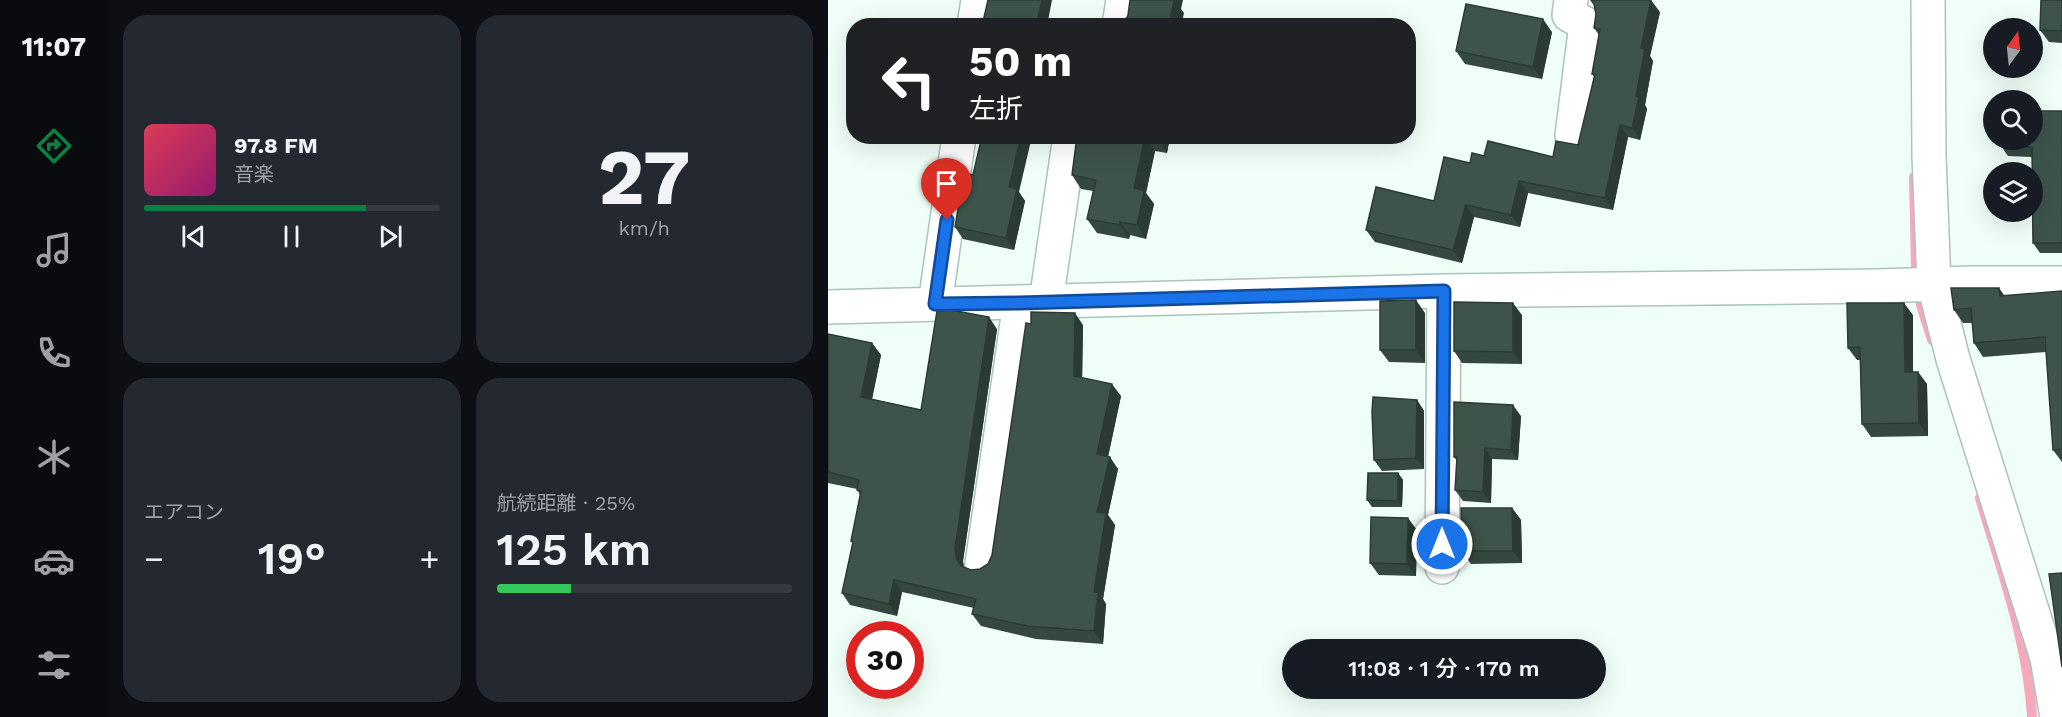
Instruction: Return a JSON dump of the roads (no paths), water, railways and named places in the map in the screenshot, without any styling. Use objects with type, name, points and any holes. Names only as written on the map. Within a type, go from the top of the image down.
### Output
[{"type":"street","points":[[975,18],[978,0]]},
{"type":"street","points":[[1120,18],[1123,0]]},
{"type":"street","points":[[1571,0],[1569,15],[1586,24],[1572,136]]},
{"type":"street","points":[[1928,0],[1929,156],[1924,285],[1953,359],[2047,658],[2057,717]]},
{"type":"street","points":[[935,304],[958,144]]},
{"type":"street","points":[[982,564],[1033,302],[1068,144]]},
{"type":"street","points":[[828,307],[1444,291],[2062,283]]},
{"type":"street","points":[[1442,567],[1444,291]]},
{"type":"waterway","points":[[1914,177],[1916,268],[1921,305],[1932,340]]},
{"type":"waterway","points":[[1980,498],[2019,634],[2032,717]]}]
